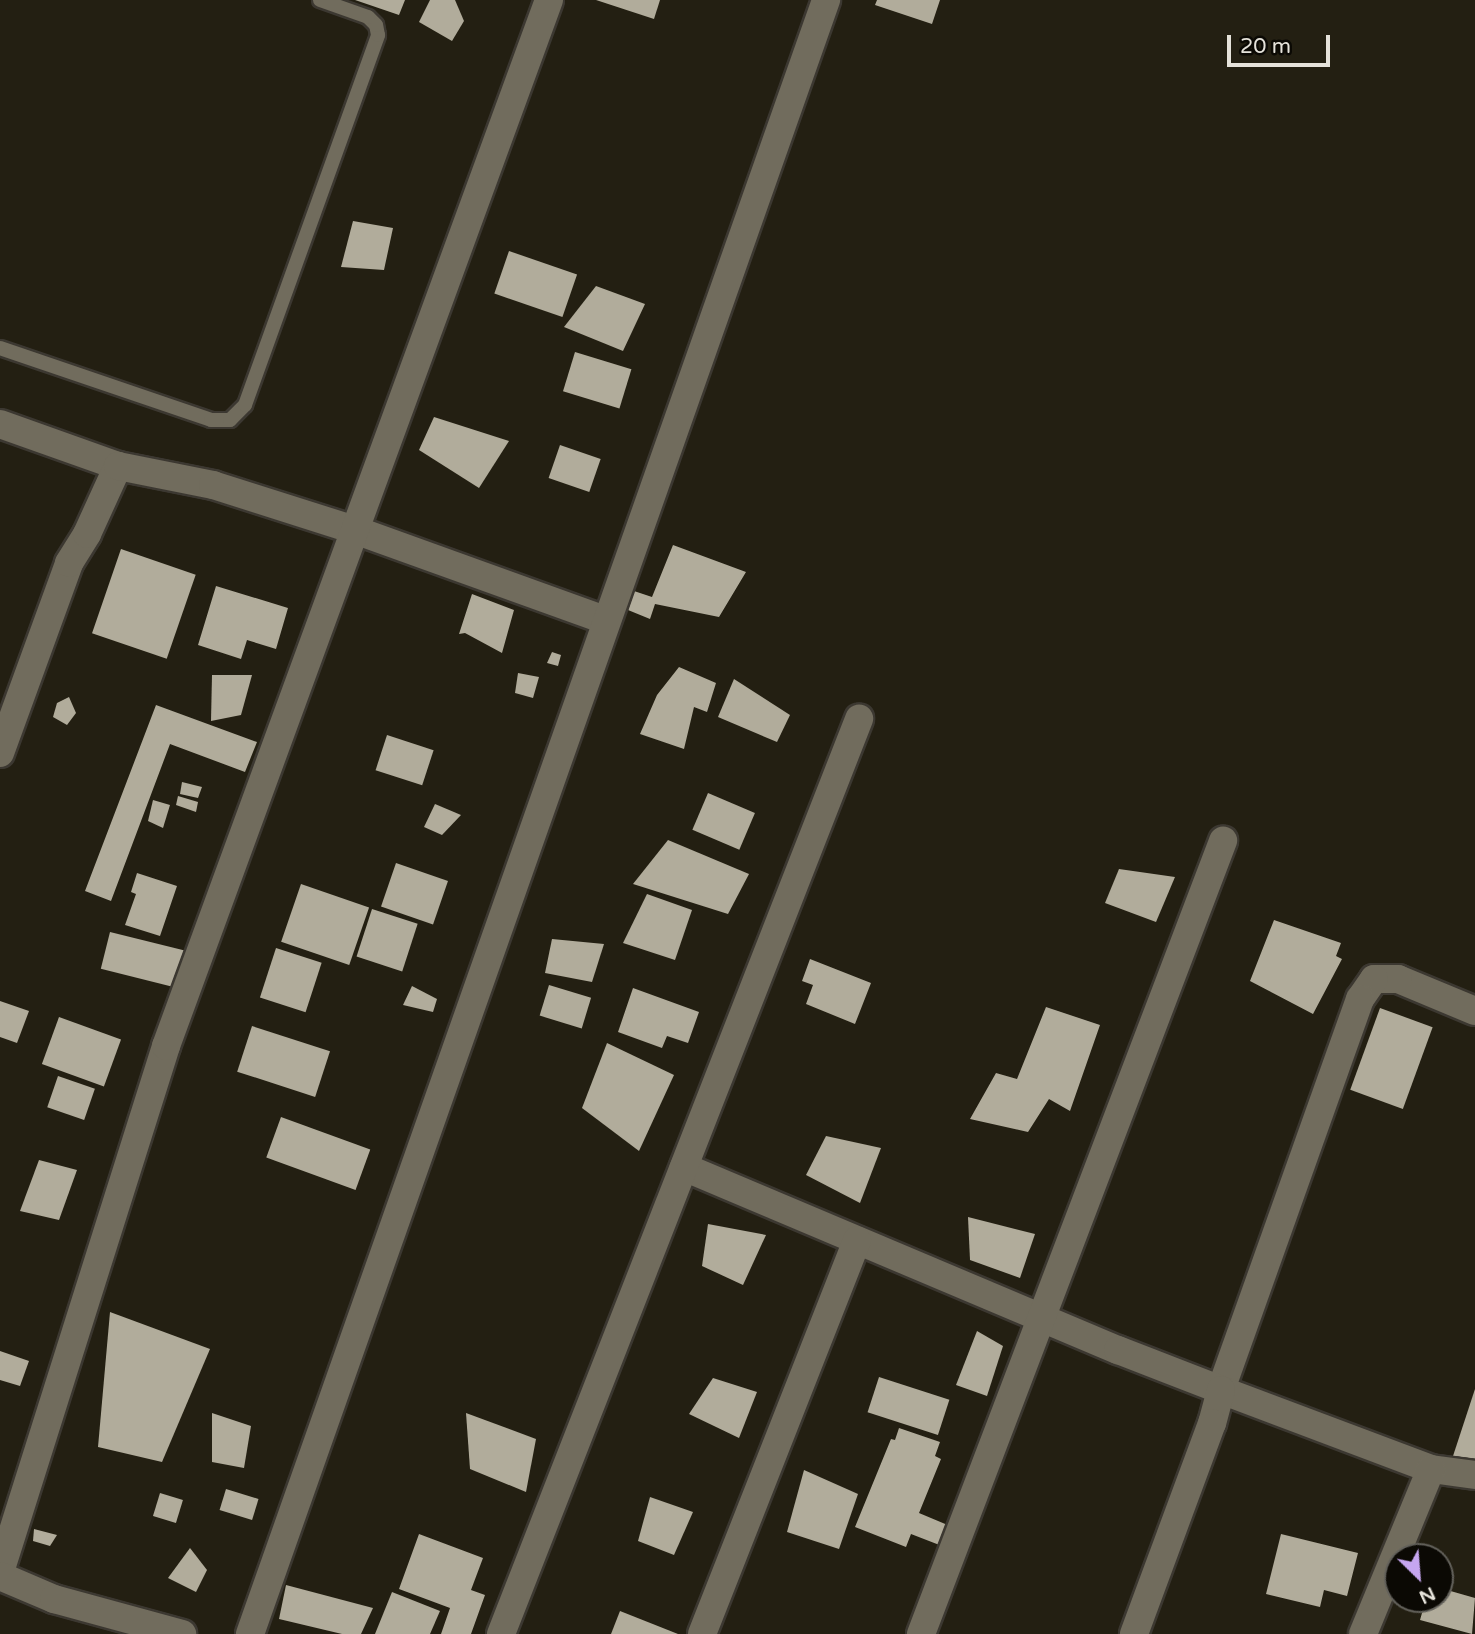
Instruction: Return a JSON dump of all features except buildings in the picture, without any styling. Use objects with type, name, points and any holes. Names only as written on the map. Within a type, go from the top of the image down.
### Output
[{"type":"street","points":[[182,1634],[54,1599],[0,1574],[166,1046],[550,0]]},
{"type":"street","points":[[250,1634],[605,620],[826,0]]},
{"type":"street","points":[[0,424],[118,466],[213,485],[355,530],[605,620]]},
{"type":"street","points":[[0,753],[69,563],[87,534],[118,466]]},
{"type":"street","points":[[501,1634],[859,719]]},
{"type":"street","points":[[921,1634],[1223,841]]},
{"type":"street","points":[[1134,1634],[1212,1423],[1221,1390],[1360,999],[1374,979],[1398,979],[1475,1012]]},
{"type":"street","points":[[684,1167],[1118,1350],[1430,1469],[1475,1475]]},
{"type":"street","points":[[702,1634],[858,1240]]},
{"type":"street","points":[[1363,1634],[1430,1469]]},
{"type":"lane","points":[[0,348],[211,420],[230,420],[245,405],[378,35],[376,25],[368,17],[320,0]]}]
